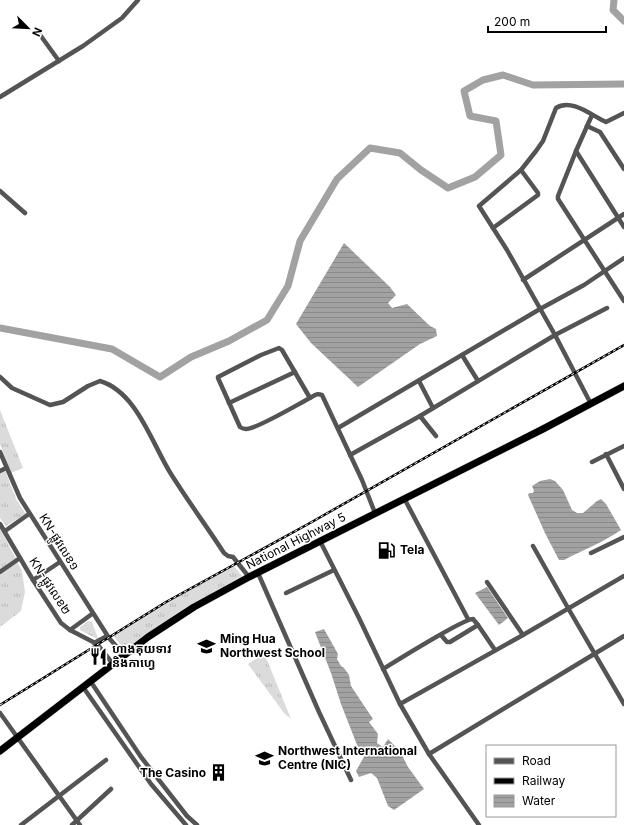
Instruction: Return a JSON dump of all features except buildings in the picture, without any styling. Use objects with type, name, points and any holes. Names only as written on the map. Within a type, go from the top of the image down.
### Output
[{"type":"highway","name":"National Highway 5","points":[[0,751],[124,655],[178,617],[249,577],[624,386]]},
{"type":"street","points":[[0,97],[83,46],[122,18],[138,0]]},
{"type":"street","points":[[38,32],[59,61]]},
{"type":"street","points":[[591,404],[555,335],[479,206],[521,170],[544,141],[556,108],[560,105],[572,106],[583,110],[606,122],[624,113]]},
{"type":"street","points":[[592,115],[576,150],[558,199],[624,302]]},
{"type":"street","points":[[587,126],[600,132],[624,169]]},
{"type":"street","points":[[576,150],[624,227]]},
{"type":"street","points":[[493,228],[538,195],[521,170]]},
{"type":"street","points":[[0,191],[25,213]]},
{"type":"street","points":[[523,280],[624,214]]},
{"type":"street","points":[[338,428],[540,309],[584,285],[624,258]]},
{"type":"street","points":[[350,455],[420,416],[555,335],[607,308]]},
{"type":"street","points":[[310,398],[282,350],[279,348],[261,355],[218,377],[218,380],[240,427],[247,430],[310,398],[319,394],[322,395],[362,480],[375,513]]},
{"type":"street","points":[[462,355],[478,381]]},
{"type":"street","points":[[229,403],[295,372]]},
{"type":"street","points":[[0,377],[12,388],[50,405],[63,402],[88,386],[100,381],[111,386],[123,395],[142,420],[171,474],[224,553],[233,557],[249,577]]},
{"type":"street","points":[[418,381],[433,408]]},
{"type":"street","points":[[420,416],[436,436]]},
{"type":"street","points":[[592,462],[624,446]]},
{"type":"street","name":"KN-ផ្លូវលេខ១","points":[[0,452],[20,498],[29,514],[92,614],[108,637],[124,655]]},
{"type":"street","points":[[606,454],[624,488]]},
{"type":"street","points":[[0,470],[6,468]]},
{"type":"street","points":[[404,498],[468,620]]},
{"type":"street","points":[[5,531],[29,514]]},
{"type":"street","name":"KN-ផ្លូវលេខ២","points":[[0,524],[60,623],[96,644]]},
{"type":"street","points":[[591,553],[624,537]]},
{"type":"street","points":[[320,541],[400,704],[429,754],[479,825]]},
{"type":"street","points":[[533,546],[624,704]]},
{"type":"street","points":[[0,572],[20,558]]},
{"type":"street","points":[[33,580],[60,562]]},
{"type":"street","points":[[286,593],[334,570]]},
{"type":"street","points":[[258,573],[319,712],[351,780]]},
{"type":"street","points":[[400,704],[624,576]]},
{"type":"street","points":[[487,582],[523,635]]},
{"type":"street","points":[[70,630],[92,614]]},
{"type":"street","points":[[383,669],[441,635],[468,620],[473,619],[495,650]]},
{"type":"street","points":[[441,635],[447,642],[450,642],[478,625]]},
{"type":"street","points":[[429,754],[624,636]]},
{"type":"street","points":[[108,637],[96,644],[113,664]]},
{"type":"street","points":[[91,682],[141,757],[187,816],[197,825]]},
{"type":"street","points":[[83,687],[151,784],[186,825]]},
{"type":"street","points":[[0,713],[78,823]]},
{"type":"street","points":[[21,825],[106,760]]},
{"type":"street","points":[[72,825],[78,823],[111,789]]},
{"type":"green space","points":[[0,410],[23,468],[11,473],[0,444]]},
{"type":"green space","points":[[5,470],[16,499],[26,514],[6,526],[0,518],[0,473]]},
{"type":"green space","points":[[0,528],[22,571],[25,592],[21,611],[0,627]]},
{"type":"green space","points":[[234,566],[242,576],[185,608],[124,650],[113,635],[150,612]]},
{"type":"green space","points":[[88,621],[92,622],[98,638],[97,639],[80,630],[80,627]]},
{"type":"green space","points":[[262,655],[267,660],[291,719],[284,713],[248,664]]},
{"type":"water","points":[[344,243],[390,287],[396,295],[388,303],[392,308],[407,304],[430,326],[436,329],[437,336],[420,344],[358,387],[311,343],[296,324]]},
{"type":"water","points":[[550,479],[555,481],[563,490],[572,510],[577,513],[583,513],[601,499],[606,504],[621,530],[601,542],[564,560],[559,560],[528,495],[534,491],[532,486],[540,481]]},
{"type":"water","points":[[487,587],[508,618],[499,625],[475,593]]},
{"type":"water","points":[[324,629],[338,654],[337,659],[349,675],[351,686],[373,719],[369,722],[378,734],[377,743],[383,747],[388,739],[400,751],[408,767],[424,789],[394,810],[388,806],[377,778],[371,773],[359,777],[356,771],[365,755],[359,750],[315,632]]},
{"type":"waterway","points":[[614,0],[613,10],[624,21]]},
{"type":"waterway","points":[[0,328],[112,349],[160,377],[191,357],[229,341],[267,320],[288,286],[300,241],[337,179],[370,148],[400,153],[421,170],[448,188],[475,177],[501,155],[496,121],[470,116],[464,91],[483,80],[503,75],[533,85],[624,84]]},
{"type":"railway","points":[[0,705],[166,602],[310,523],[624,345]]},
{"type":"place","name":"Tela","points":[[387,550]]},
{"type":"place","name":"Ming Hua Northwest School","points":[[207,646]]},
{"type":"place","name":"ហាងគុយទាវ និងកាហ្វេ","points":[[99,656]]},
{"type":"place","name":"Northwest International Centre (NIC)","points":[[265,758]]},
{"type":"place","name":"The Casino","points":[[219,773]]}]
